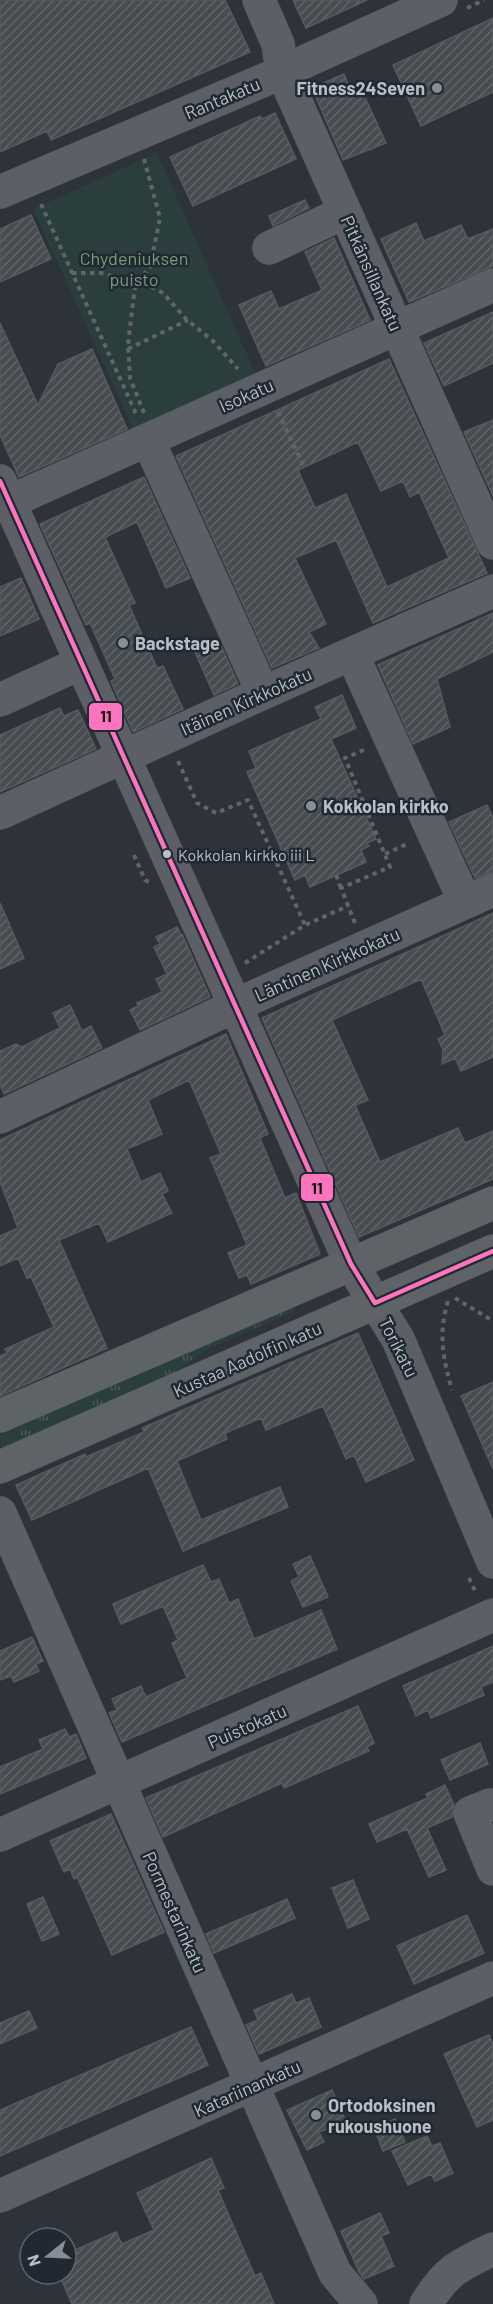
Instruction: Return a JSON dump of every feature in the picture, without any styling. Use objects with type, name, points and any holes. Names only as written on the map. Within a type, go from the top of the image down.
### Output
[{"type":"main road","points":[[0,1416],[493,1203]]},
{"type":"main road","name":"Kustaa Aadolfin katu","points":[[0,1467],[493,1251]]},
{"type":"street","name":"Pitkänsillankatu","points":[[259,0],[278,44],[282,71],[493,543]]},
{"type":"street","name":"Rantakatu","points":[[0,192],[441,0]]},
{"type":"street","points":[[269,248],[345,212]]},
{"type":"street","name":"Isokatu","points":[[3,496],[254,381],[397,328],[493,285]]},
{"type":"street","points":[[147,430],[263,693]]},
{"type":"street","name":"Torikatu","points":[[3,496],[124,757],[351,1264],[398,1339],[493,1562]]},
{"type":"street","name":"Itäinen Kirkkokatu","points":[[0,813],[493,591]]},
{"type":"street","points":[[352,654],[391,739],[479,896]]},
{"type":"street","points":[[0,700],[81,663]]},
{"type":"street","name":"Läntinen Kirkkokatu","points":[[0,1117],[236,1006],[479,896]]},
{"type":"street","name":"Pormestarinkatu","points":[[0,1513],[335,2273],[361,2304]]},
{"type":"street","name":"Puistokatu","points":[[0,1834],[493,1615]]},
{"type":"street","points":[[490,1805],[470,1813],[493,1869]]},
{"type":"street","name":"Katariinankatu","points":[[0,2196],[493,1978]]},
{"type":"street","points":[[426,2304],[440,2282],[457,2267],[493,2248]]},
{"type":"path","points":[[143,159],[160,218],[150,267],[136,284],[128,349],[130,378],[147,430]]},
{"type":"path","points":[[40,200],[147,430]]},
{"type":"path","points":[[72,273],[101,273],[152,287],[163,293],[188,321],[254,381],[303,467]]},
{"type":"path","points":[[128,349],[188,321]]},
{"type":"path","points":[[341,888],[390,867],[345,758],[391,739]]},
{"type":"path","points":[[173,751],[197,803],[216,813],[248,800],[305,925]]},
{"type":"path","points":[[336,875],[356,925]]},
{"type":"path","points":[[239,967],[305,925],[348,906]]},
{"type":"path","points":[[454,1396],[443,1357],[442,1321],[450,1295],[493,1321]]},
{"type":"green space","name":"Chydeniuksen puisto","points":[[157,153],[257,377],[134,431],[33,209]]},
{"type":"green space","points":[[294,1307],[295,1311],[208,1349],[154,1386],[0,1453],[0,1430]]},
{"type":"building","points":[[0,0],[225,0],[250,52],[51,140],[47,131],[0,152]]},
{"type":"building","points":[[293,0],[367,0],[306,28]]},
{"type":"building","points":[[493,18],[493,92],[421,126],[393,65]]},
{"type":"building","points":[[344,74],[352,93],[361,89],[386,143],[343,160],[312,88]]},
{"type":"building","points":[[275,113],[296,159],[193,206],[170,157],[260,116],[262,119]]},
{"type":"building","points":[[305,200],[309,208],[273,226],[269,216]]},
{"type":"building","points":[[31,215],[51,259],[0,282],[0,229]]},
{"type":"building","points":[[416,223],[424,241],[461,225],[468,239],[493,229],[493,266],[409,302],[381,239]]},
{"type":"building","points":[[334,238],[370,320],[266,366],[239,305],[271,291],[279,309],[322,290],[305,252]]},
{"type":"building","points":[[493,312],[493,363],[444,386],[424,343]]},
{"type":"building","points":[[0,323],[38,405],[58,364],[92,349],[127,429],[19,477],[0,435]]},
{"type":"building","points":[[389,359],[487,573],[373,623],[336,540],[295,558],[326,624],[309,632],[319,648],[272,668],[176,456]],"holes":[[[358,442],[381,491],[403,481],[410,497],[419,492],[449,558],[387,587],[346,494],[315,508],[298,470]]]},
{"type":"building","points":[[493,420],[493,496],[464,432]]},
{"type":"building","points":[[144,477],[190,578],[166,588],[137,522],[105,537],[135,603],[129,605],[157,668],[163,666],[183,709],[133,732],[111,681],[115,679],[90,623],[86,625],[40,524]]},
{"type":"building","points":[[21,578],[39,619],[0,636],[0,587]]},
{"type":"building","points":[[493,613],[493,652],[437,679],[450,727],[413,744],[378,665]]},
{"type":"building","points":[[219,641],[238,684],[214,695],[195,652]]},
{"type":"building","name":"Kokkolan kirkko","points":[[342,695],[356,728],[331,739],[376,839],[367,843],[369,846],[361,850],[366,862],[310,887],[305,875],[295,880],[247,772],[256,768],[249,751],[321,719],[315,707]]},
{"type":"building","points":[[60,708],[64,716],[78,710],[96,749],[0,792],[0,735]]},
{"type":"building","points":[[487,805],[493,818],[493,872],[475,878],[449,822]]},
{"type":"building","points":[[0,903],[24,958],[0,969]]},
{"type":"building","points":[[493,913],[493,1057],[461,1071],[455,1058],[442,1064],[443,1050],[438,1039],[445,1035],[421,979],[332,1020],[368,1100],[355,1105],[380,1162],[458,1128],[465,1143],[493,1131],[493,1179],[359,1237],[262,1018]]},
{"type":"building","points":[[177,927],[210,997],[140,1030],[130,1010],[138,1006],[137,1003],[162,992],[156,979],[167,974],[154,947],[160,944],[156,937]]},
{"type":"building","points":[[70,1005],[82,1031],[91,1026],[102,1048],[4,1094],[0,1085],[0,1051],[16,1044],[22,1047],[60,1028],[53,1013]]},
{"type":"building","points":[[226,1034],[268,1134],[260,1138],[285,1198],[296,1193],[320,1254],[251,1284],[247,1275],[239,1278],[228,1253],[247,1245],[210,1158],[221,1154],[189,1080],[148,1100],[162,1134],[127,1149],[141,1182],[160,1173],[168,1191],[162,1194],[172,1213],[108,1242],[99,1223],[59,1240],[107,1348],[0,1396],[0,1356],[7,1353],[5,1349],[54,1327],[31,1277],[27,1278],[18,1258],[0,1266],[0,1236],[18,1228],[0,1182],[0,1140]]},
{"type":"building","points":[[358,1333],[414,1460],[366,1482],[354,1455],[346,1459],[323,1406],[266,1430],[261,1418],[225,1433],[227,1439],[177,1461],[201,1520],[280,1487],[288,1507],[183,1551],[148,1468],[32,1520],[16,1485],[85,1454],[86,1457],[144,1432],[142,1428]]},
{"type":"building","points":[[493,1382],[493,1469],[461,1396]]},
{"type":"building","points":[[310,1556],[328,1597],[303,1607],[291,1581],[299,1577],[293,1564]]},
{"type":"building","points":[[203,1565],[211,1582],[219,1579],[229,1603],[238,1599],[254,1639],[321,1610],[337,1649],[122,1742],[109,1713],[117,1710],[112,1699],[141,1686],[146,1697],[187,1678],[172,1643],[178,1640],[163,1606],[121,1624],[113,1604]]},
{"type":"building","points":[[32,1637],[43,1661],[36,1664],[39,1671],[14,1682],[11,1676],[0,1680],[0,1651]]},
{"type":"building","points":[[493,1646],[493,1682],[481,1687],[484,1695],[431,1718],[428,1710],[416,1716],[403,1686]]},
{"type":"building","points":[[358,1706],[374,1743],[367,1747],[369,1751],[284,1788],[282,1783],[163,1837],[146,1798]]},
{"type":"building","points":[[65,1729],[69,1737],[76,1734],[86,1758],[0,1794],[0,1767],[43,1749],[39,1740]]},
{"type":"building","points":[[480,1743],[488,1764],[450,1780],[441,1760]]},
{"type":"building","points":[[445,1785],[454,1805],[452,1817],[427,1828],[446,1870],[429,1877],[407,1829],[377,1842],[369,1824],[428,1798],[426,1794]]},
{"type":"building","points":[[111,1814],[164,1932],[112,1955],[77,1877],[74,1879],[70,1869],[64,1872],[50,1841]]},
{"type":"building","points":[[353,1880],[369,1919],[348,1928],[332,1888]]},
{"type":"building","points":[[43,1897],[59,1934],[42,1941],[27,1904]]},
{"type":"building","points":[[287,1899],[295,1918],[214,1953],[206,1934]]},
{"type":"building","points":[[467,1915],[484,1953],[414,1984],[397,1946]]},
{"type":"building","points":[[292,1994],[296,2003],[309,1998],[321,2027],[259,2054],[246,2025],[258,2020],[254,2010]]},
{"type":"building","points":[[29,2011],[37,2028],[0,2044],[0,2023]]},
{"type":"building","points":[[191,2027],[208,2065],[0,2156],[0,2110]]},
{"type":"building","points":[[489,2035],[493,2044],[493,2120],[477,2127],[444,2054]]},
{"type":"building","name":"Ortodoksinen rukoushuone","points":[[332,2090],[346,2121],[319,2132],[324,2142],[307,2150],[287,2110]]},
{"type":"building","points":[[395,2119],[405,2142],[383,2151],[374,2128]]},
{"type":"building","points":[[427,2136],[432,2146],[440,2143],[453,2173],[435,2181],[431,2174],[408,2185],[392,2151]]},
{"type":"building","points":[[211,2158],[224,2188],[218,2190],[255,2276],[261,2273],[274,2304],[72,2304],[64,2286],[78,2286],[78,2249],[116,2232],[122,2244],[154,2230],[137,2193]]},
{"type":"building","points":[[380,2213],[389,2233],[381,2236],[394,2266],[364,2279],[341,2231]]},
{"type":"transit line","name":"11","points":[[0,481],[351,1264],[375,1303],[493,1251]]},
{"type":"place","name":"Fitness24Seven","points":[[437,88]]},
{"type":"place","name":"Backstage","points":[[123,643]]},
{"type":"place","name":"Kokkolan kirkko","points":[[311,806]]},
{"type":"place","name":"Kokkolan kirkko iii L","points":[[167,854]]},
{"type":"place","name":"Ortodoksinen rukoushuone","points":[[316,2115]]}]
